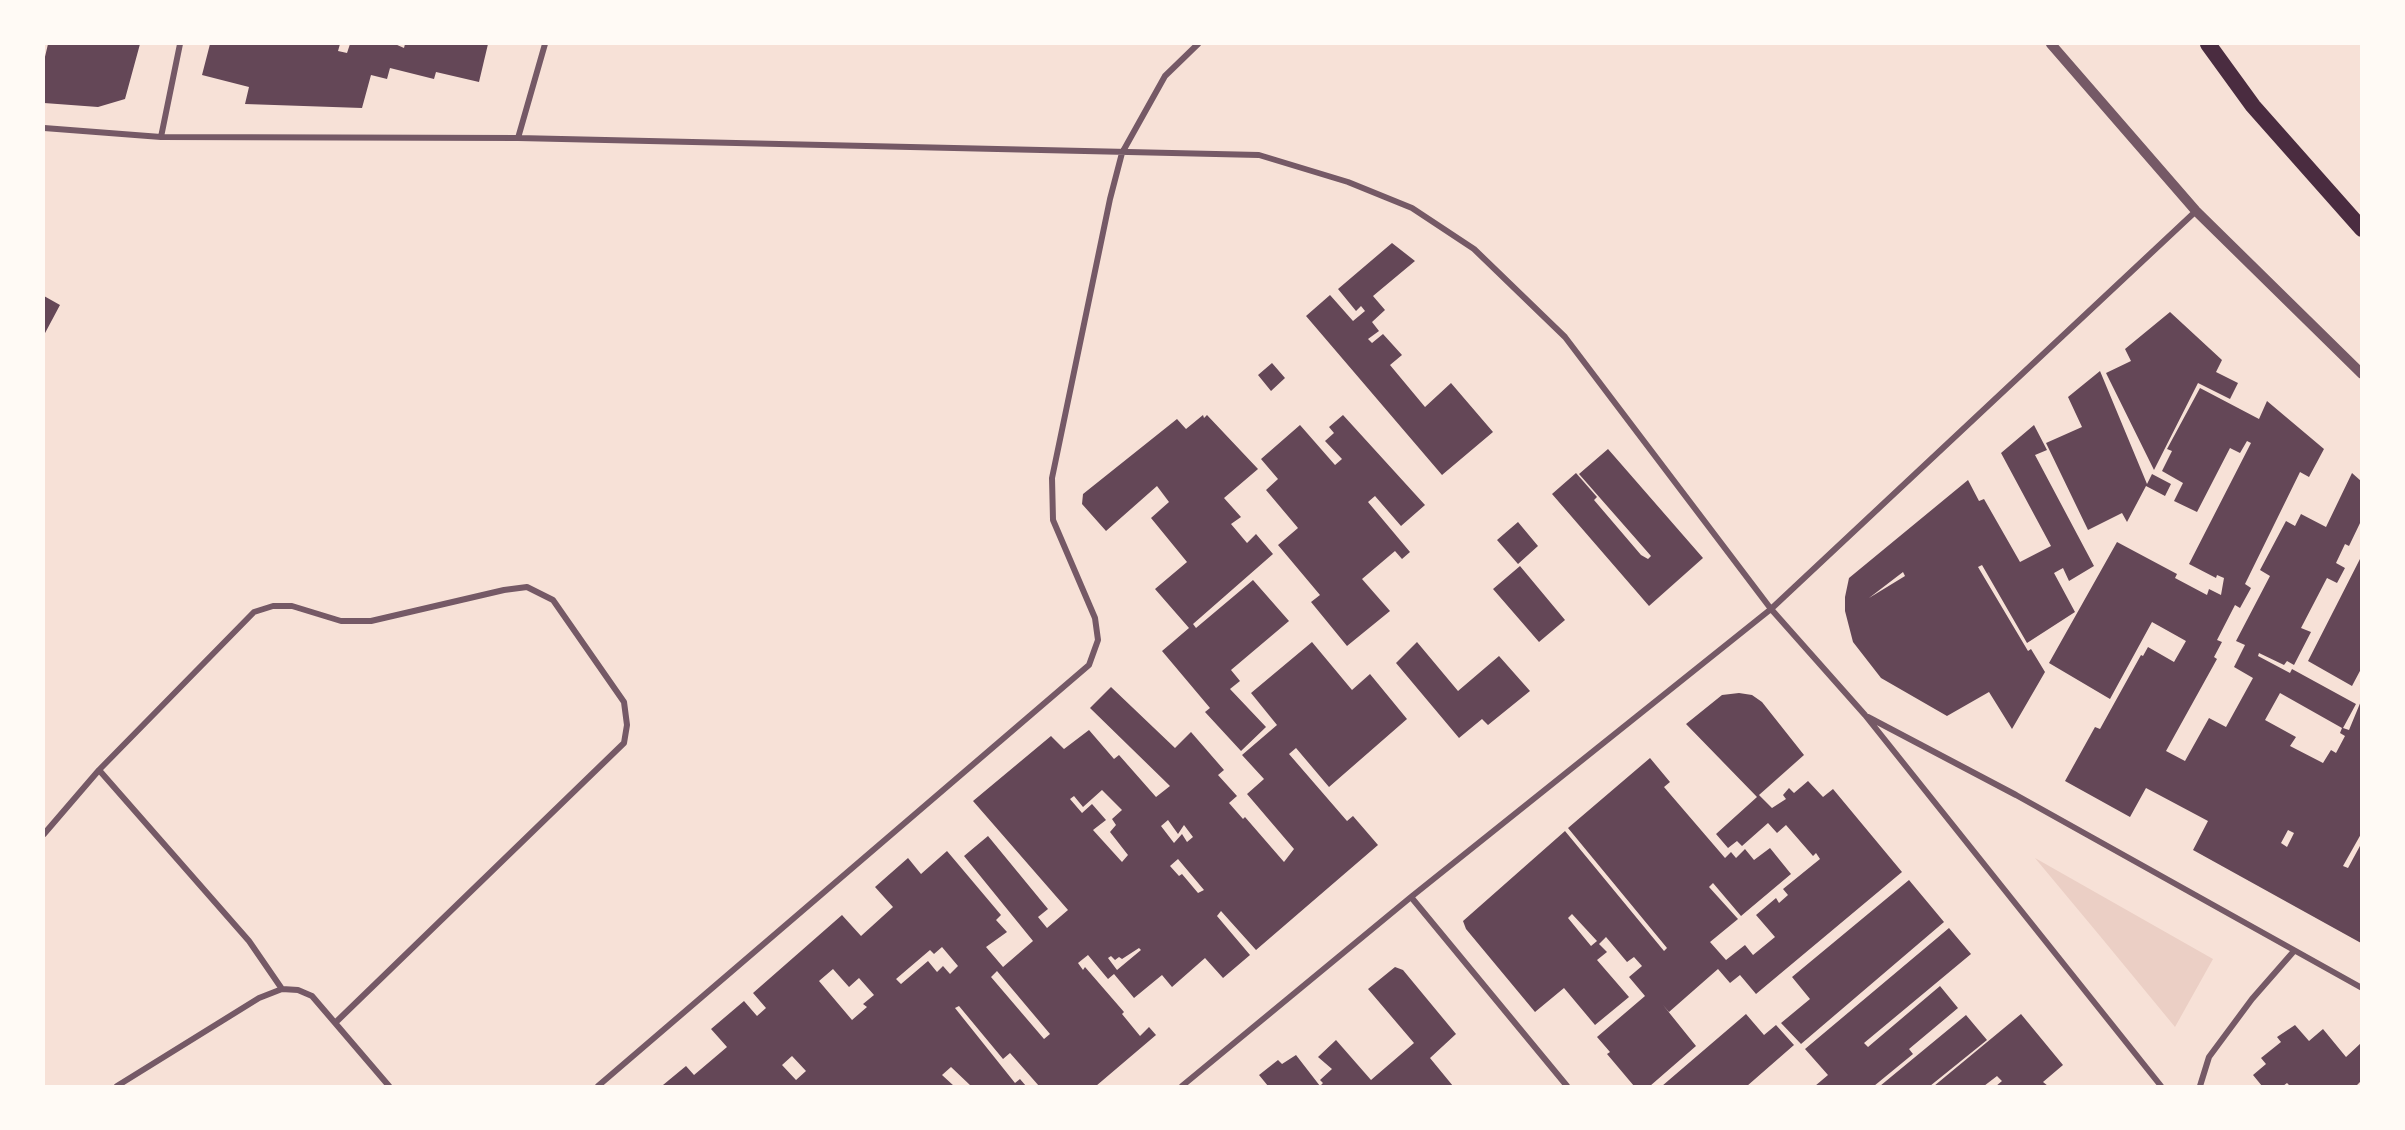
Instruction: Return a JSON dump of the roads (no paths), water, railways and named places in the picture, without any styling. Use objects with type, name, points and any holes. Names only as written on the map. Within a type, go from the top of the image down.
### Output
[{"type":"highway","points":[[2208,44],[2253,106],[2361,229]]},
{"type":"street","points":[[161,137],[180,44]]},
{"type":"street","points":[[518,138],[545,44]]},
{"type":"street","points":[[598,1086],[1089,665],[1098,640],[1095,618],[1053,520],[1052,478],[1107,210],[1122,153],[1165,76],[1198,44]]},
{"type":"street","points":[[2051,44],[2196,211],[2361,374]]},
{"type":"street","points":[[44,128],[161,137],[518,138],[1258,155],[1348,182],[1412,208],[1474,249],[1565,337],[1771,609],[1865,716],[2160,1086]]},
{"type":"street","points":[[1182,1086],[1411,897],[1771,609],[2196,211]]},
{"type":"street","points":[[44,834],[99,770],[254,612],[273,606],[292,606],[341,621],[370,621],[504,590],[527,587],[553,600],[624,702],[627,725],[624,743],[335,1023]]},
{"type":"street","points":[[1865,716],[2016,795],[2361,988]]},
{"type":"street","points":[[99,770],[249,941],[282,989]]},
{"type":"street","points":[[1411,897],[1567,1086]]},
{"type":"street","points":[[2200,1086],[2209,1057],[2252,999],[2295,951]]},
{"type":"street","points":[[117,1086],[259,998],[282,989],[298,990],[312,996],[389,1086]]}]
